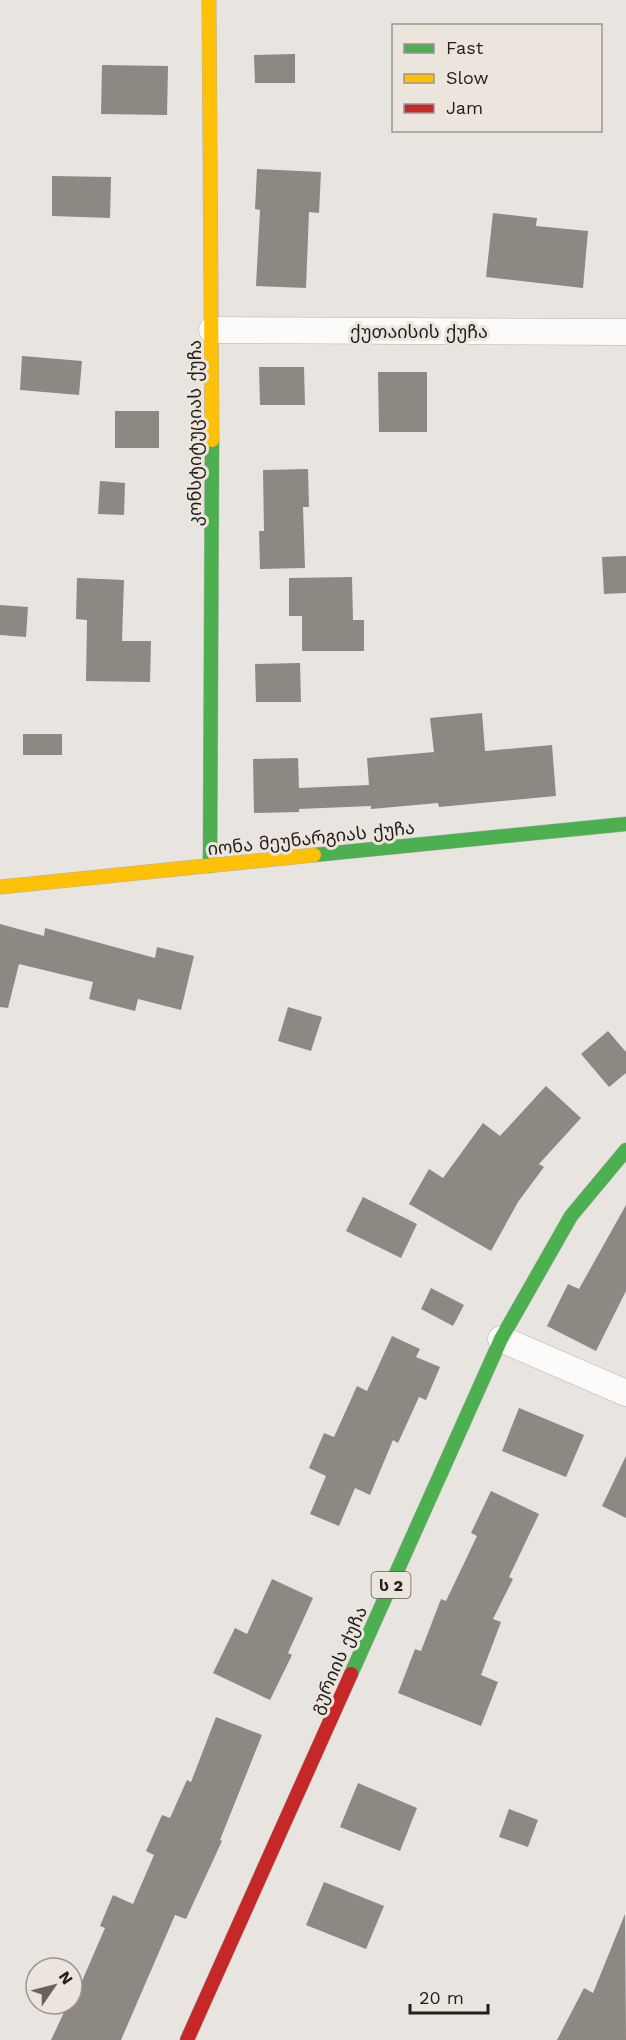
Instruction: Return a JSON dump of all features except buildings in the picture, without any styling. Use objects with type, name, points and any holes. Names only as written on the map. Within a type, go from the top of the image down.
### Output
[{"type":"main road","name":"კონსტიტუციას ქუჩა","points":[[209,0],[212,330],[210,866]]},
{"type":"main road","name":"იონა მეუნარგიას ქუჩა","points":[[0,887],[626,824]]},
{"type":"main road","name":"გურიის ქუჩა","points":[[187,2040],[501,1339],[561,1228],[603,1172],[626,1150]]},
{"type":"street","name":"ქუთაისის ქუჩა","points":[[212,330],[626,332]]},
{"type":"street","points":[[501,1339],[626,1393]]},
{"type":"traffic: fast","points":[[210,866],[212,440]]},
{"type":"traffic: fast","points":[[314,855],[626,824]]},
{"type":"traffic: fast","points":[[351,1674],[501,1339],[571,1216],[626,1150]]},
{"type":"traffic: slow","points":[[209,0],[212,440]]},
{"type":"traffic: slow","points":[[0,887],[314,855]]},
{"type":"traffic: jam","points":[[187,2040],[351,1674]]}]
